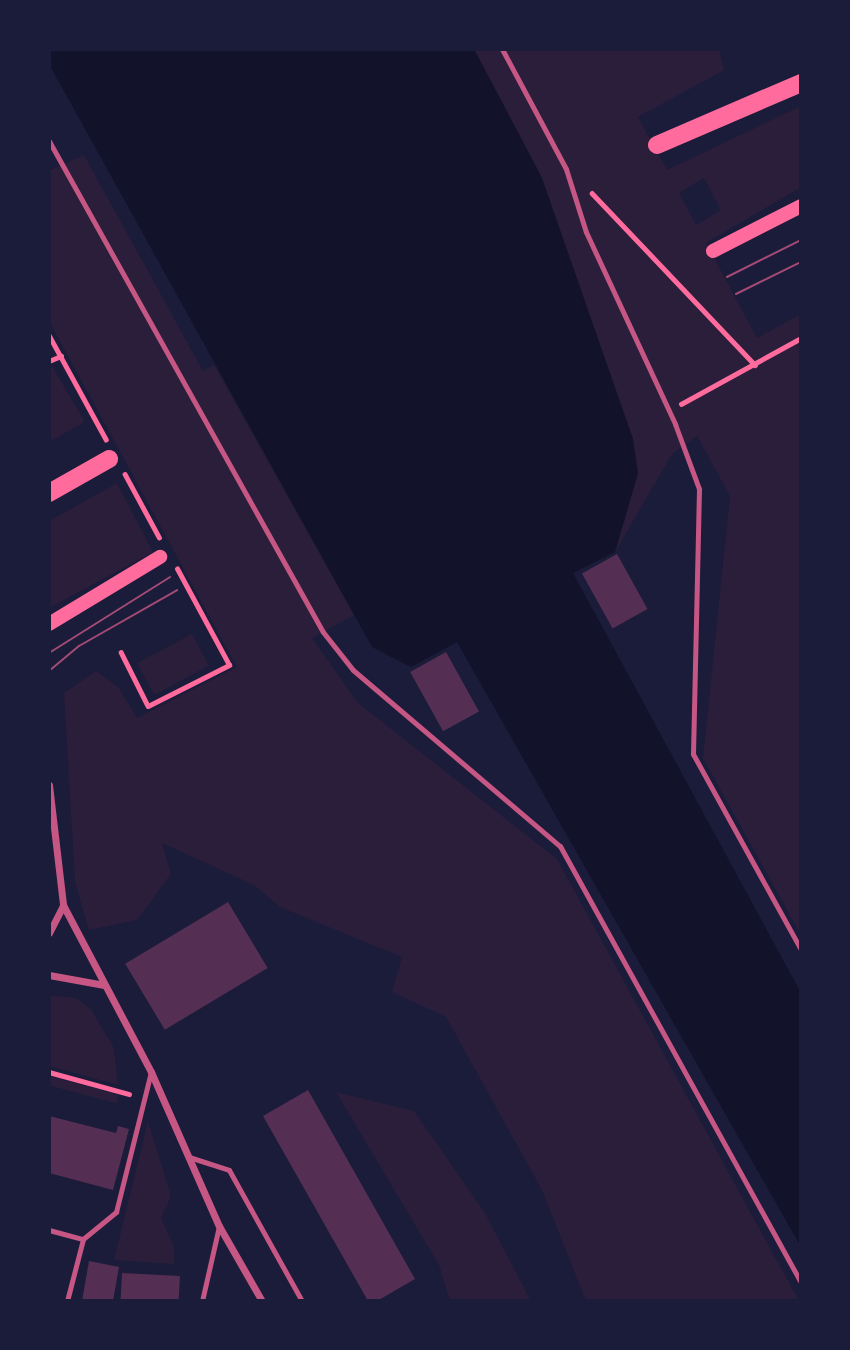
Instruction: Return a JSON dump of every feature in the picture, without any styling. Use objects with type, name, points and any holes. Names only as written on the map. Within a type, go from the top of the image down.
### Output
[{"type":"main road","points":[[657,145],[801,83]]},
{"type":"main road","points":[[713,251],[801,206]]},
{"type":"main road","points":[[49,493],[114,458]]},
{"type":"main road","points":[[49,624],[165,554]]},
{"type":"street","points":[[49,785],[63,905],[151,1072],[219,1226],[262,1301]]},
{"type":"street","points":[[49,933],[63,905]]},
{"type":"street","points":[[49,975],[104,985]]},
{"type":"lane","points":[[502,49],[565,169],[586,232],[667,411],[699,489],[693,754],[801,950]]},
{"type":"lane","points":[[49,141],[323,632],[353,670],[560,846],[801,1283]]},
{"type":"lane","points":[[67,1301],[83,1238],[116,1212],[151,1072]]},
{"type":"lane","points":[[189,1157],[229,1170],[302,1301]]},
{"type":"lane","points":[[202,1301],[219,1226]]},
{"type":"lane","points":[[49,1230],[83,1238]]},
{"type":"path","points":[[565,169],[618,216],[755,365]]},
{"type":"path","points":[[49,335],[165,554],[229,664],[148,706],[121,652]]},
{"type":"path","points":[[667,411],[801,338]]},
{"type":"path","points":[[49,361],[61,356]]},
{"type":"path","points":[[49,1072],[145,1098]]},
{"type":"shaded area","points":[[49,49],[474,49],[542,178],[633,439],[638,473],[615,552],[573,573],[801,993],[801,1247],[457,642],[411,667],[372,647],[49,64]]},
{"type":"shaded area","points":[[474,49],[719,49],[724,70],[638,117],[667,170],[801,106],[801,187],[706,243],[757,338],[801,314],[801,935],[703,758],[730,496],[697,436],[672,454],[615,552],[638,473],[542,178]],"holes":[[[704,178],[721,210],[696,225],[679,193]]]},
{"type":"shaded area","points":[[84,155],[203,371],[214,365],[354,615],[312,638],[358,703],[557,859],[799,1301],[586,1301],[542,1190],[446,1017],[392,992],[402,957],[280,907],[254,885],[162,843],[171,874],[137,920],[89,930],[75,882],[64,693],[96,671],[119,688],[137,718],[237,667],[49,321],[49,171]]},
{"type":"shaded area","points":[[49,361],[85,422],[49,442]]},
{"type":"shaded area","points":[[117,483],[153,552],[49,608],[49,521]]},
{"type":"shaded area","points":[[192,634],[209,666],[154,695],[137,663]]},
{"type":"shaded area","points":[[49,995],[76,998],[91,1009],[114,1048],[118,1085],[49,1066]]},
{"type":"shaded area","points":[[49,1076],[119,1095],[116,1103],[49,1085]]},
{"type":"shaded area","points":[[336,1092],[414,1111],[485,1213],[531,1301],[450,1301],[439,1265]]},
{"type":"shaded area","points":[[148,1121],[171,1196],[161,1218],[174,1247],[174,1264],[114,1260]]},
{"type":"building","points":[[617,554],[648,609],[613,628],[582,573]]},
{"type":"building","points":[[446,652],[479,711],[443,731],[410,672]]},
{"type":"building","points":[[228,902],[268,968],[165,1030],[125,964]]},
{"type":"building","points":[[308,1090],[415,1279],[377,1301],[368,1301],[263,1116]]},
{"type":"building","points":[[49,1116],[116,1133],[118,1126],[129,1129],[113,1190],[49,1173]]},
{"type":"building","points":[[89,1261],[119,1267],[113,1301],[82,1301]]},
{"type":"building","points":[[122,1273],[180,1276],[179,1301],[121,1301]]},
{"type":"tram line","points":[[727,277],[801,240]]},
{"type":"tram line","points":[[736,294],[801,262]]},
{"type":"tram line","points":[[49,653],[170,577]]},
{"type":"tram line","points":[[49,671],[79,646],[177,590]]}]
